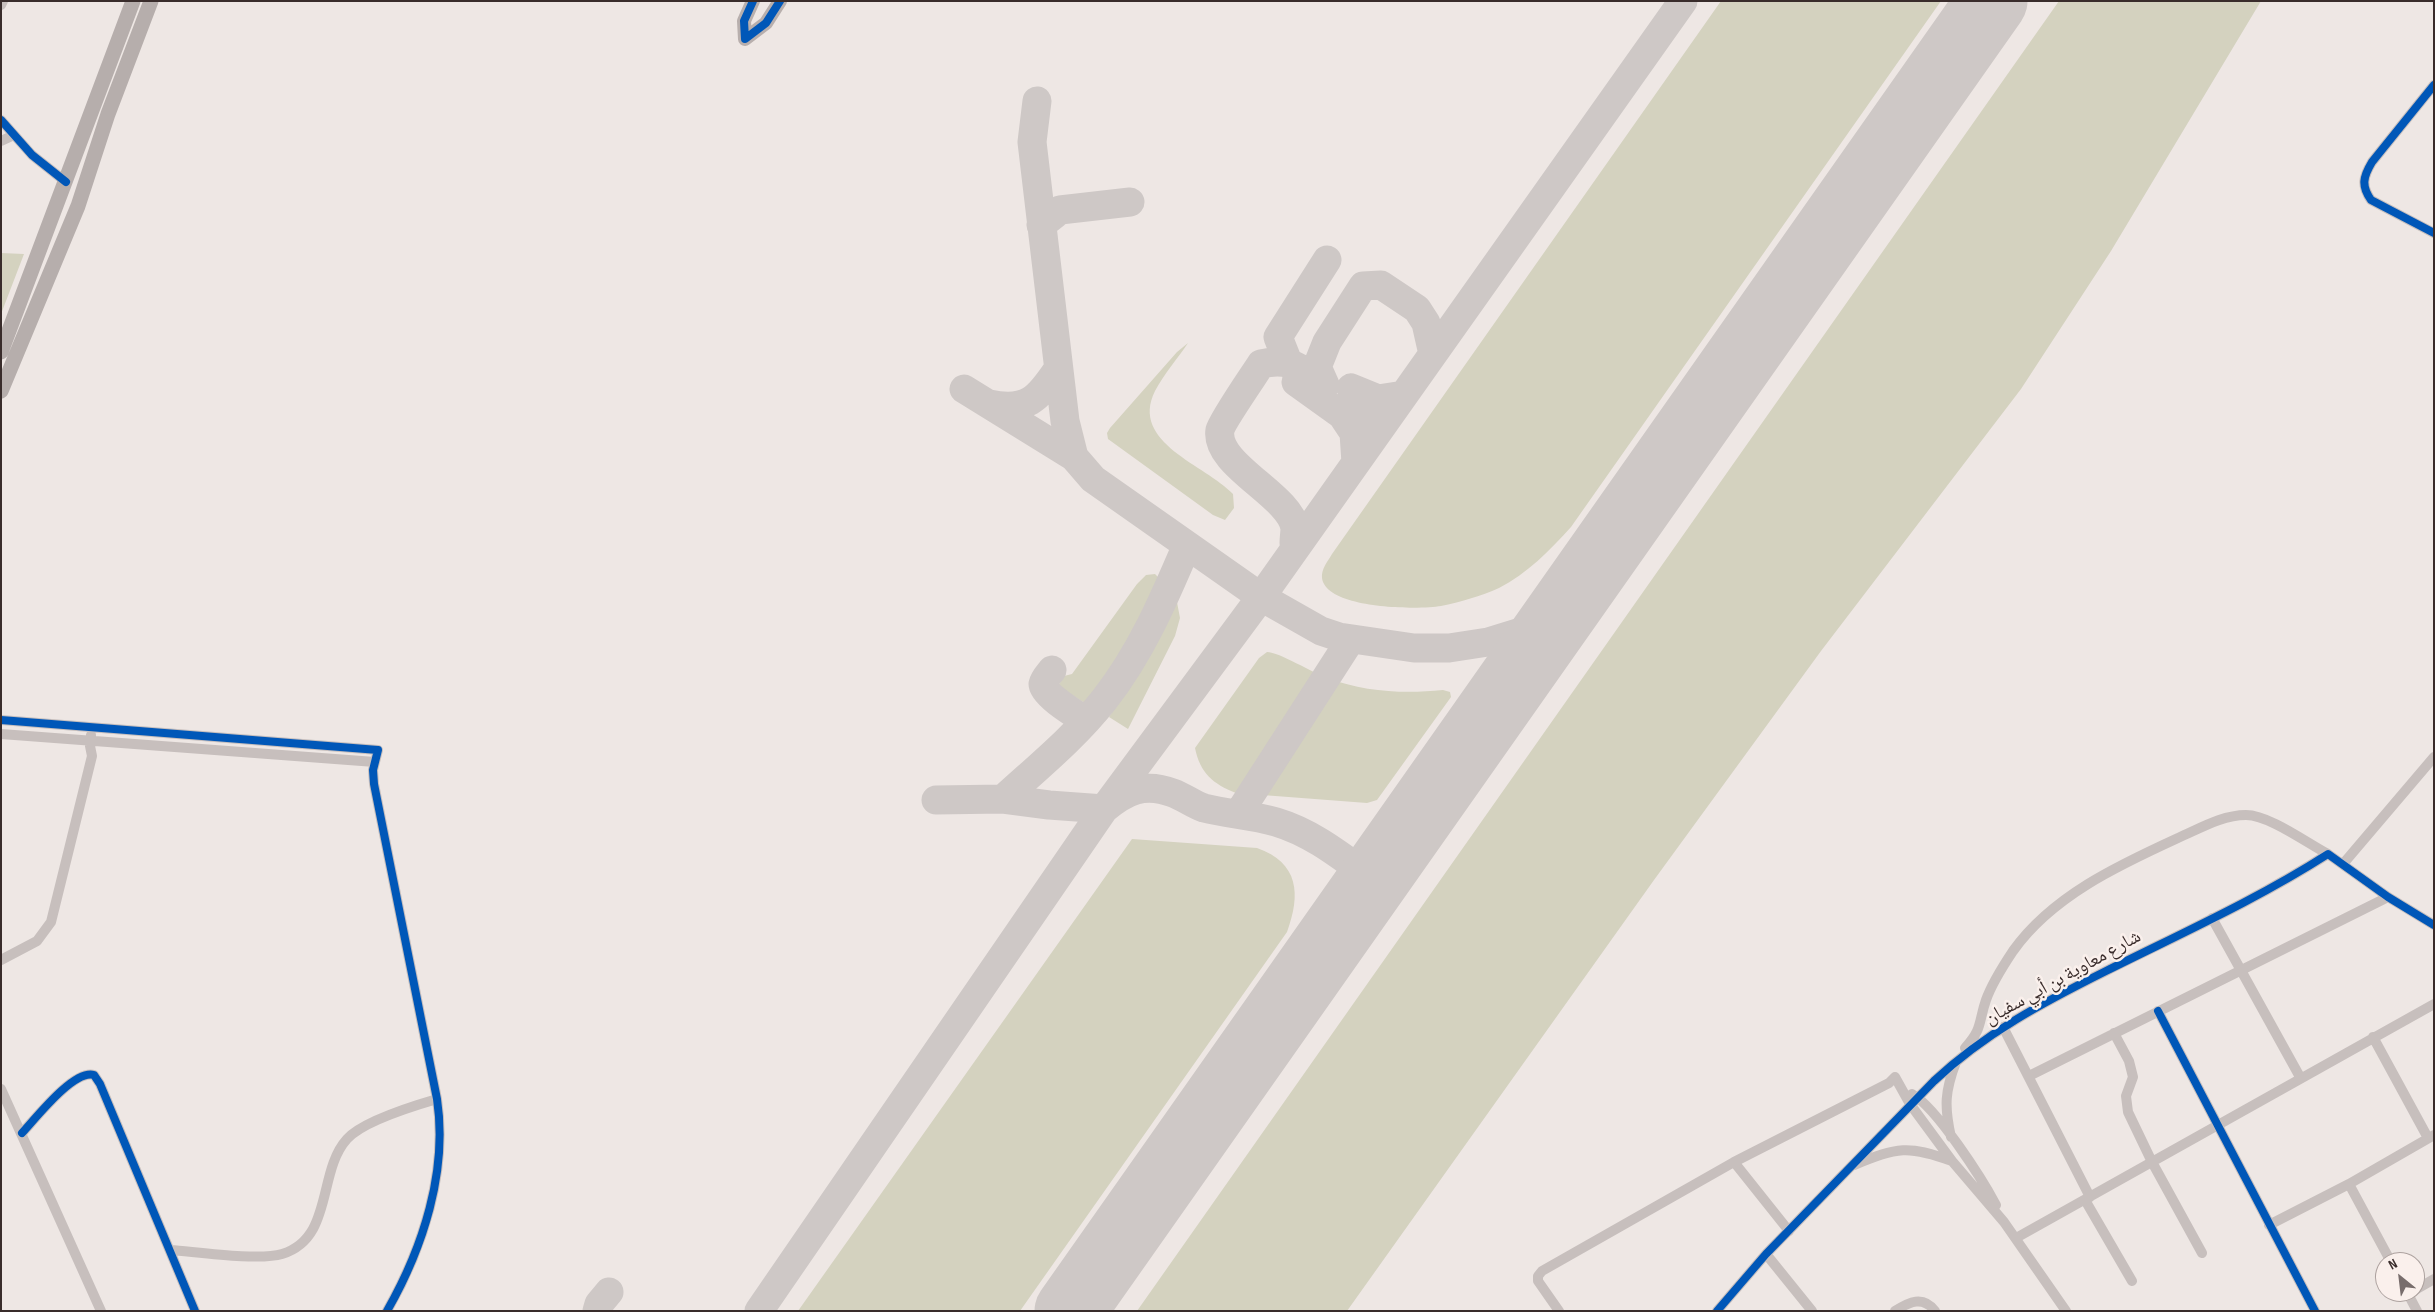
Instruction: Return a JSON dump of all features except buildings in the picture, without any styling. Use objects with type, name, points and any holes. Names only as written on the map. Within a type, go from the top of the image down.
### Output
[{"type":"main road","points":[[1,352],[133,1]]},
{"type":"main road","points":[[1,391],[78,206],[108,114],[151,1]]},
{"type":"street","points":[[1,6],[3,1]]},
{"type":"street","points":[[753,1],[744,21],[745,38],[766,23],[780,1]]},
{"type":"street","points":[[2434,85],[2372,162],[2364,175],[2363,183],[2365,192],[2371,200],[2434,233]]},
{"type":"street","points":[[1,120],[32,155],[66,182]]},
{"type":"street","points":[[1,141],[14,135]]},
{"type":"street","points":[[1,720],[378,750],[375,762],[374,784],[436,1099],[440,1134],[434,1185],[418,1246],[387,1311]]},
{"type":"street","points":[[1,960],[37,941],[51,922],[92,756],[90,741],[93,726]]},
{"type":"street","points":[[92,756],[102,742],[105,727]]},
{"type":"street","points":[[1,734],[375,762]]},
{"type":"street","points":[[2343,864],[2434,757]]},
{"type":"street","points":[[1951,1136],[1945,1106],[1946,1091],[1958,1059],[1976,1036],[1982,1020],[1986,999],[1995,980],[2014,950],[2034,926],[2077,891],[2137,857],[2209,824],[2246,815],[2261,817],[2328,854],[2388,898],[2434,925]]},
{"type":"street","name":"شارع معاوية بن أبي سفيان","points":[[1717,1311],[1766,1254],[1914,1101],[1958,1059],[2003,1027],[2070,989],[2212,918],[2328,854]]},
{"type":"street","points":[[2029,1076],[2241,969],[2388,898]]},
{"type":"street","points":[[2212,918],[2300,1077]]},
{"type":"street","points":[[2016,1238],[2300,1077],[2434,1004]]},
{"type":"street","points":[[2158,1011],[2269,1225],[2316,1311]]},
{"type":"street","points":[[2003,1027],[2029,1076],[2087,1199],[2132,1281]]},
{"type":"street","points":[[2114,1033],[2129,1061],[2133,1078],[2126,1096],[2128,1112],[2152,1162],[2202,1253]]},
{"type":"street","points":[[2269,1225],[2349,1184],[2431,1136],[2372,1037]]},
{"type":"street","points":[[22,1133],[68,1086],[85,1075],[94,1076],[100,1084],[195,1311]]},
{"type":"street","points":[[1559,1311],[1538,1281],[1538,1276],[1542,1271],[1734,1162],[1883,1086],[1895,1077],[1914,1101],[1951,1136],[1990,1195],[2004,1222]]},
{"type":"street","points":[[1,1089],[101,1311]]},
{"type":"street","points":[[171,1250],[266,1256],[283,1254],[291,1250],[305,1239],[315,1225],[338,1153],[348,1138],[355,1132],[399,1111],[436,1099]]},
{"type":"street","points":[[1914,1101],[1952,1161],[2004,1222],[2066,1311]]},
{"type":"street","points":[[1851,1166],[1901,1148],[1929,1153],[1952,1161]]},
{"type":"street","points":[[1734,1162],[1788,1231]]},
{"type":"street","points":[[2349,1184],[2386,1252]]},
{"type":"street","points":[[1766,1254],[1812,1311]]},
{"type":"street","points":[[1895,1311],[1910,1301],[1917,1300],[1928,1304],[1935,1311]]},
{"type":"shaded area","points":[[1721,1],[1941,1],[1571,527],[1546,553],[1529,569],[1499,588],[1470,599],[1441,606],[1394,607],[1355,602],[1339,596],[1327,588],[1322,578],[1324,568],[1332,554]]},
{"type":"shaded area","points":[[2059,1],[2261,1],[2111,251],[2021,389],[1821,651],[1654,880],[1347,1311],[1137,1311]]},
{"type":"shaded area","points":[[1,253],[24,254],[1,314]]},
{"type":"shaded area","points":[[1188,343],[1155,391],[1150,409],[1152,425],[1161,439],[1174,451],[1221,483],[1233,494],[1234,508],[1225,520],[1213,515],[1108,439],[1107,433],[1110,428],[1177,352]]},
{"type":"shaded area","points":[[1155,574],[1168,587],[1161,616],[1130,670],[1107,701],[1097,711],[1058,686],[1064,676],[1072,674],[1137,584],[1146,575]]},
{"type":"shaded area","points":[[1176,597],[1180,618],[1175,636],[1128,729],[1109,717],[1161,631]]},
{"type":"shaded area","points":[[1267,652],[1279,655],[1341,683],[1399,692],[1443,690],[1450,692],[1451,697],[1377,800],[1367,803],[1236,793],[1221,786],[1204,771],[1195,748],[1259,658]]},
{"type":"shaded area","points":[[1132,839],[1257,848],[1271,854],[1289,871],[1293,881],[1295,893],[1291,918],[1287,932],[1020,1311],[798,1311]]},
{"type":"taxiway","points":[[759,1311],[1104,809],[1261,597],[1683,1]]},
{"type":"taxiway","points":[[1037,101],[1032,142],[1065,421],[1074,457],[1093,479],[1261,597],[1321,631],[1339,637],[1414,648],[1449,648],[1488,642],[1556,621]]},
{"type":"taxiway","points":[[1041,225],[1060,210],[1130,202]]},
{"type":"taxiway","points":[[1288,362],[1278,337],[1327,260]]},
{"type":"taxiway","points":[[1294,543],[1295,528],[1290,516],[1280,504],[1240,468],[1228,455],[1221,443],[1220,430],[1222,425],[1261,364],[1272,362],[1288,363],[1302,369],[1325,385],[1317,367],[1327,342],[1363,286],[1381,285],[1417,309],[1426,323],[1433,354]]},
{"type":"taxiway","points":[[989,404],[1013,406],[1030,401],[1044,388],[1058,369]]},
{"type":"taxiway","points":[[1296,382],[1342,415],[1354,433],[1356,463]]},
{"type":"taxiway","points":[[1371,441],[1367,409],[1351,388],[1378,399],[1404,395]]},
{"type":"taxiway","points":[[964,389],[1074,457]]},
{"type":"taxiway","points":[[1003,799],[1081,727],[1104,700],[1129,664],[1151,625],[1187,545]]},
{"type":"taxiway","points":[[1239,813],[1351,639]]},
{"type":"taxiway","points":[[1052,670],[1043,684],[1044,689],[1061,704],[1086,721]]},
{"type":"taxiway","points":[[936,800],[1003,799],[1104,809],[1128,793],[1144,788],[1153,788],[1177,795],[1204,808],[1249,816],[1290,827],[1327,846],[1374,880]]},
{"type":"taxiway","points":[[597,1311],[599,1304],[609,1292]]},
{"type":"runway","points":[[1070,1311],[1992,1]]},
{"type":"cycle path","points":[[753,1],[744,21],[745,39],[766,23],[780,1]]},
{"type":"cycle path","points":[[2434,85],[2372,162],[2364,181],[2371,200],[2434,233]]},
{"type":"cycle path","points":[[1,120],[32,155],[66,182]]},
{"type":"cycle path","points":[[1,720],[378,750],[373,770],[374,784],[437,1099],[439,1126],[439,1154],[430,1208],[412,1261],[387,1311]]},
{"type":"cycle path","points":[[1717,1311],[1766,1254],[1934,1081],[1994,1033],[2060,995],[2247,901],[2328,854],[2388,897],[2434,925]]},
{"type":"cycle path","points":[[2158,1011],[2315,1311]]},
{"type":"cycle path","points":[[22,1133],[66,1087],[76,1079],[86,1075],[94,1075],[100,1084],[195,1311]]}]
